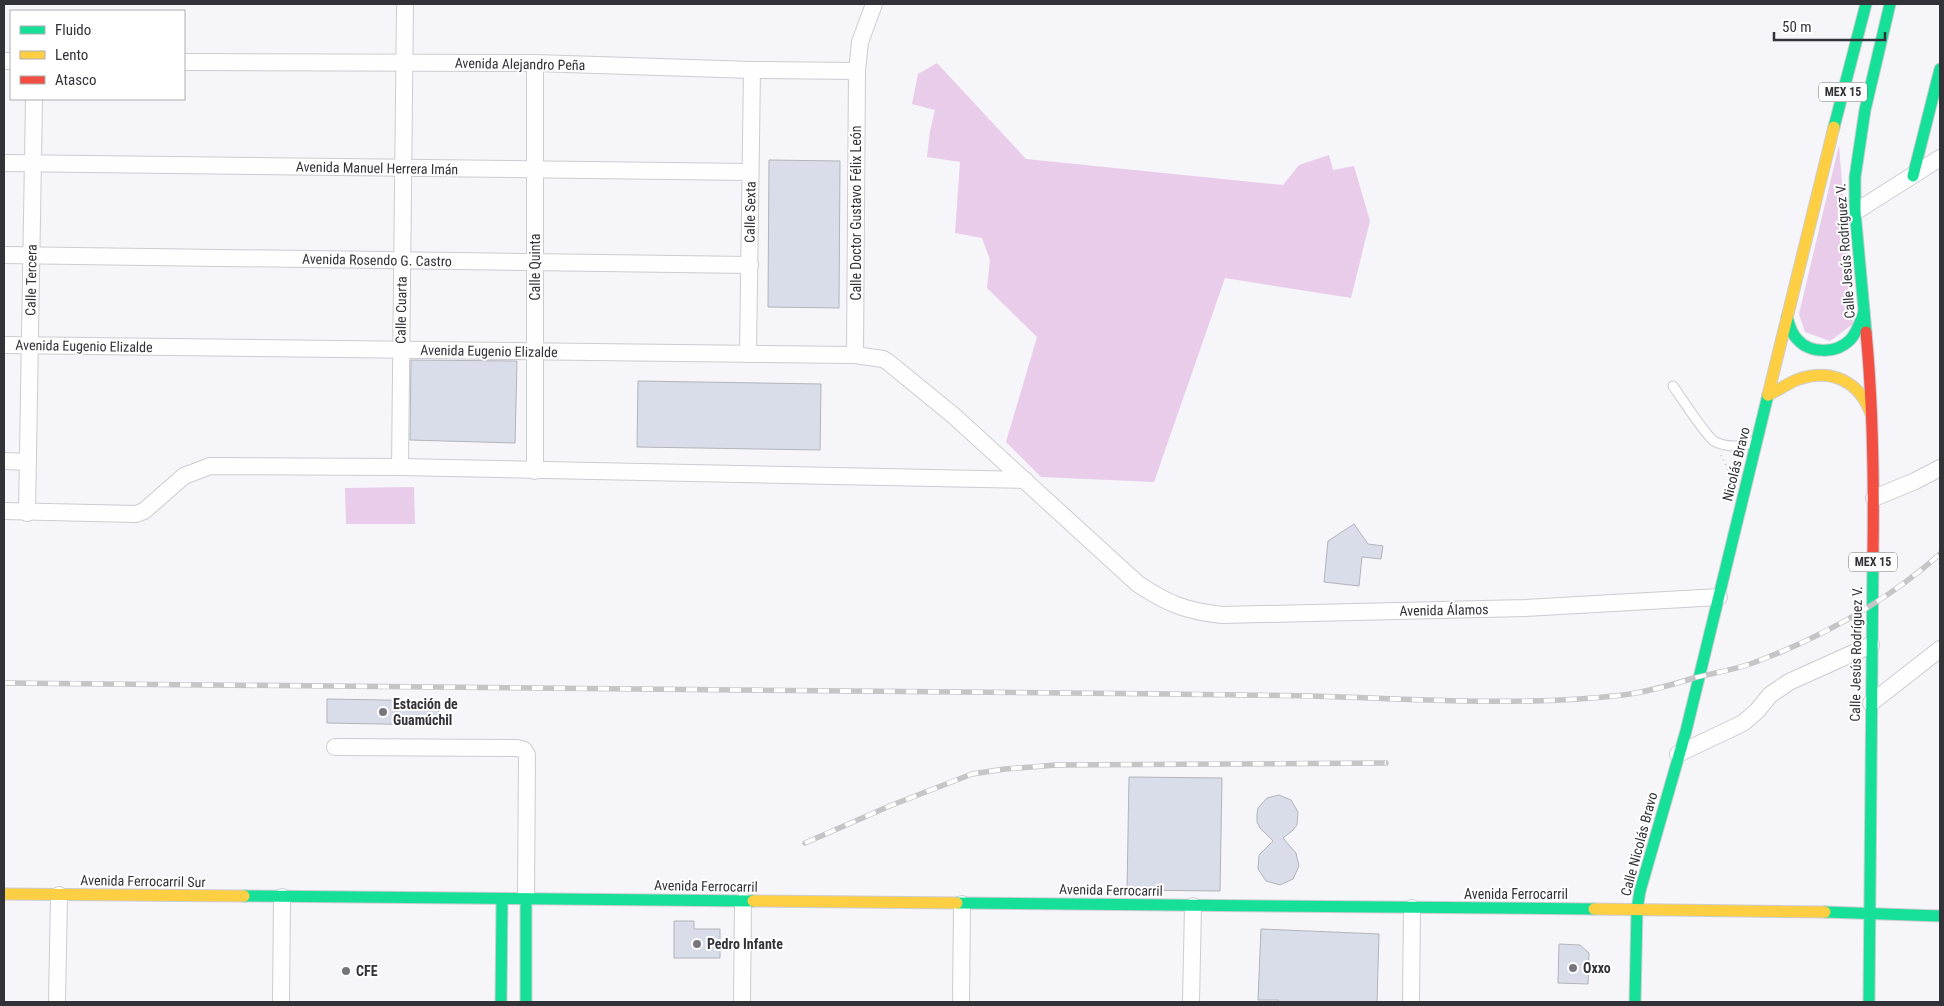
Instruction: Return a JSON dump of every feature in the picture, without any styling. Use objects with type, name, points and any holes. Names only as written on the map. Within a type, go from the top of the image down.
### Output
[{"type":"main road","name":"Nicolás Bravo","points":[[1678,754],[1719,598],[1820,180],[1866,4]]},
{"type":"main road","name":"Calle Jesús Rodríguez V.","points":[[1869,1002],[1871,645],[1874,498],[1870,370],[1855,212],[1855,178],[1865,110],[1890,4]]},
{"type":"main road","points":[[1913,176],[1940,69]]},
{"type":"main road","points":[[1787,317],[1791,331],[1798,341],[1806,347],[1827,350],[1836,349],[1852,339],[1864,312]]},
{"type":"main road","points":[[1768,395],[1810,376],[1837,378],[1858,390],[1865,398],[1872,414]]},
{"type":"main road","name":"Calle Nicolás Bravo","points":[[1635,1002],[1637,909],[1640,891],[1678,754]]},
{"type":"main road","name":"Avenida Ferrocarril Sur","points":[[4,894],[282,897]]},
{"type":"main road","name":"Avenida Ferrocarril","points":[[282,897],[1637,909],[1869,912],[1940,916]]},
{"type":"main road","points":[[501,1002],[502,899]]},
{"type":"main road","points":[[526,899],[526,1002]]},
{"type":"street","name":"Calle Cuarta","points":[[400,467],[405,4]]},
{"type":"street","name":"Calle Doctor Gustavo Félix León","points":[[856,355],[857,71],[860,42],[874,4]]},
{"type":"street","name":"Avenida Alejandro Peña","points":[[185,62],[535,63],[752,70],[857,71]]},
{"type":"street","name":"Calle Quinta","points":[[534,471],[535,63]]},
{"type":"street","name":"Calle Sexta","points":[[748,354],[752,70]]},
{"type":"street","name":"Calle Tercera","points":[[27,513],[34,100]]},
{"type":"street","points":[[1855,212],[1940,158]]},
{"type":"street","name":"Avenida Manuel Herrera Imán","points":[[4,163],[750,172]]},
{"type":"street","name":"Avenida Rosendo G. Castro","points":[[4,255],[750,265]]},
{"type":"street","name":"Avenida Eugenio Elizalde","points":[[4,344],[856,355],[883,359],[954,416],[1025,480]]},
{"type":"street","points":[[4,462],[28,462]]},
{"type":"street","points":[[4,511],[136,514],[144,511],[184,476],[210,466],[400,467],[1025,480]]},
{"type":"street","points":[[1874,498],[1940,468]]},
{"type":"street","name":"Avenida Álamos","points":[[1025,480],[1138,584],[1170,604],[1196,612],[1222,615],[1525,608],[1719,598]]},
{"type":"street","points":[[1678,754],[1743,723],[1757,711],[1770,695],[1788,682],[1871,645]]},
{"type":"street","points":[[1871,703],[1940,649]]},
{"type":"street","points":[[335,746],[517,748],[524,750],[527,760],[526,899]]},
{"type":"street","points":[[58,895],[58,1002]]},
{"type":"street","points":[[281,1002],[282,897]]},
{"type":"street","points":[[742,1002],[743,902]]},
{"type":"street","points":[[961,1002],[962,904]]},
{"type":"street","points":[[1191,1002],[1193,906]]},
{"type":"street","points":[[1411,1002],[1412,908]]},
{"type":"lane","points":[[1673,386],[1713,440],[1730,446],[1748,444],[1758,437]]},
{"type":"shaded area","points":[[937,63],[1026,159],[1283,185],[1299,165],[1329,155],[1333,170],[1354,166],[1370,221],[1351,298],[1225,278],[1154,482],[1041,477],[1006,442],[1037,337],[987,288],[990,260],[982,238],[955,233],[960,162],[927,157],[935,110],[912,104],[918,74]]},
{"type":"shaded area","points":[[1839,145],[1853,324],[1830,341],[1805,332],[1799,314]]},
{"type":"shaded area","points":[[414,487],[415,524],[346,524],[345,488]]},
{"type":"building","points":[[769,160],[840,161],[839,308],[768,307]]},
{"type":"building","points":[[411,360],[517,361],[515,443],[410,440]]},
{"type":"building","points":[[638,381],[821,384],[820,450],[637,447]]},
{"type":"building","points":[[1354,524],[1368,544],[1383,546],[1381,559],[1362,557],[1359,586],[1324,582],[1328,541]]},
{"type":"building","name":"Estación de Guamúchil","points":[[327,699],[439,701],[438,725],[327,723]]},
{"type":"building","points":[[1129,777],[1222,778],[1220,891],[1127,890]]},
{"type":"building","points":[[1279,795],[1291,800],[1298,812],[1297,825],[1283,838],[1296,853],[1299,866],[1293,879],[1280,885],[1266,881],[1258,869],[1259,855],[1273,841],[1260,828],[1257,822],[1258,808],[1267,798]]},
{"type":"building","name":"Pedro Infante","points":[[674,921],[694,921],[694,929],[720,929],[720,958],[674,958]]},
{"type":"building","points":[[1261,929],[1379,934],[1377,1002],[1278,1002],[1278,1000],[1258,1000]]},
{"type":"building","name":"Oxxo","points":[[1559,944],[1580,945],[1589,953],[1588,984],[1558,983]]},
{"type":"railway","points":[[4,683],[1171,694],[1447,701],[1588,698],[1623,695],[1668,686],[1738,668],[1778,653],[1827,630],[1875,603],[1940,554]]},
{"type":"railway","points":[[805,843],[892,805],[972,774],[1005,769],[1056,765],[1386,763]]},
{"type":"traffic: fast","points":[[1834,127],[1866,4]]},
{"type":"traffic: fast","points":[[1866,332],[1855,212],[1855,177],[1865,110],[1890,4]]},
{"type":"traffic: fast","points":[[1913,176],[1940,69]]},
{"type":"traffic: fast","points":[[1787,317],[1792,331],[1802,344],[1816,350],[1831,350],[1844,345],[1850,340],[1864,312]]},
{"type":"traffic: fast","points":[[1635,1002],[1637,909],[1640,891],[1686,731],[1768,395]]},
{"type":"traffic: fast","points":[[1869,1002],[1873,552]]},
{"type":"traffic: fast","points":[[244,896],[753,901]]},
{"type":"traffic: fast","points":[[501,1002],[502,899]]},
{"type":"traffic: fast","points":[[526,899],[526,1002]]},
{"type":"traffic: fast","points":[[957,903],[1594,909]]},
{"type":"traffic: fast","points":[[1825,912],[1940,916]]},
{"type":"traffic: slow","points":[[1768,395],[1834,127]]},
{"type":"traffic: slow","points":[[1768,395],[1799,379],[1823,375],[1843,380],[1852,386],[1860,393],[1871,414]]},
{"type":"traffic: slow","points":[[4,894],[244,896]]},
{"type":"traffic: slow","points":[[753,901],[957,903]]},
{"type":"traffic: slow","points":[[1594,909],[1825,912]]},
{"type":"traffic: jam","points":[[1866,332],[1873,442],[1873,552]]},
{"type":"place","name":"Estación de Guamúchil","points":[[383,712]]},
{"type":"place","name":"Pedro Infante","points":[[697,944]]},
{"type":"place","name":"Oxxo","points":[[1573,968]]},
{"type":"place","name":"CFE","points":[[346,971]]}]
